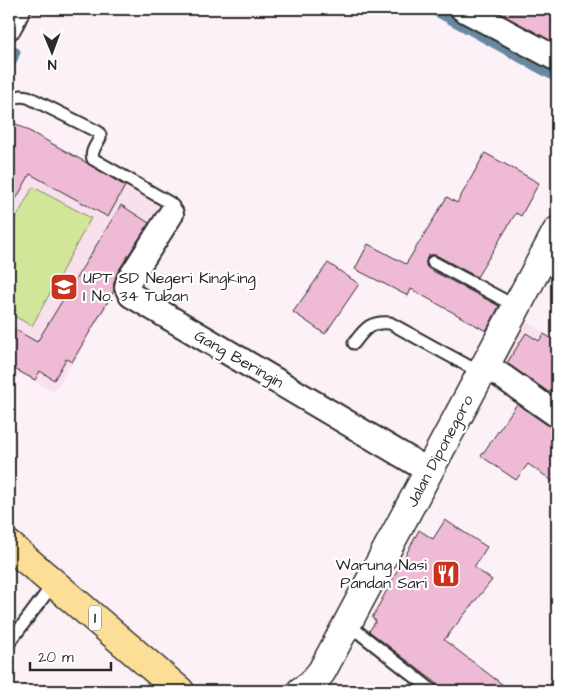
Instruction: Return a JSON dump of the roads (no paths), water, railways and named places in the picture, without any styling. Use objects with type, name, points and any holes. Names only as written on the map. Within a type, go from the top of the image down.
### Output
[{"type":"highway","name":"1","points":[[9,545],[180,691]]},
{"type":"main road","name":"Jalan Diponegoro","points":[[301,691],[320,681],[347,624],[517,307],[549,267],[557,231]]},
{"type":"street","points":[[9,28],[18,9]]},
{"type":"street","points":[[463,9],[557,59]]},
{"type":"street","name":"Gang Beringin","points":[[171,214],[129,280],[127,287],[131,295],[429,471]]},
{"type":"street","points":[[484,369],[557,415]]},
{"type":"lane","points":[[9,99],[21,96],[28,97],[98,132],[100,138],[91,156],[93,159],[170,202],[173,208],[171,214]]},
{"type":"lane","points":[[433,262],[517,307]]},
{"type":"lane","points":[[354,343],[366,327],[373,324],[390,323],[484,369]]},
{"type":"lane","points":[[9,643],[54,583]]},
{"type":"lane","points":[[347,624],[433,691]]},
{"type":"waterway","points":[[431,9],[553,76]]},
{"type":"waterway","points":[[9,69],[16,52]]},
{"type":"place","name":"UPT SD Negeri Kingking I No. 34 Tuban","points":[[64,287]]},
{"type":"place","name":"Warung Nasi Pandan Sari","points":[[446,574]]}]
